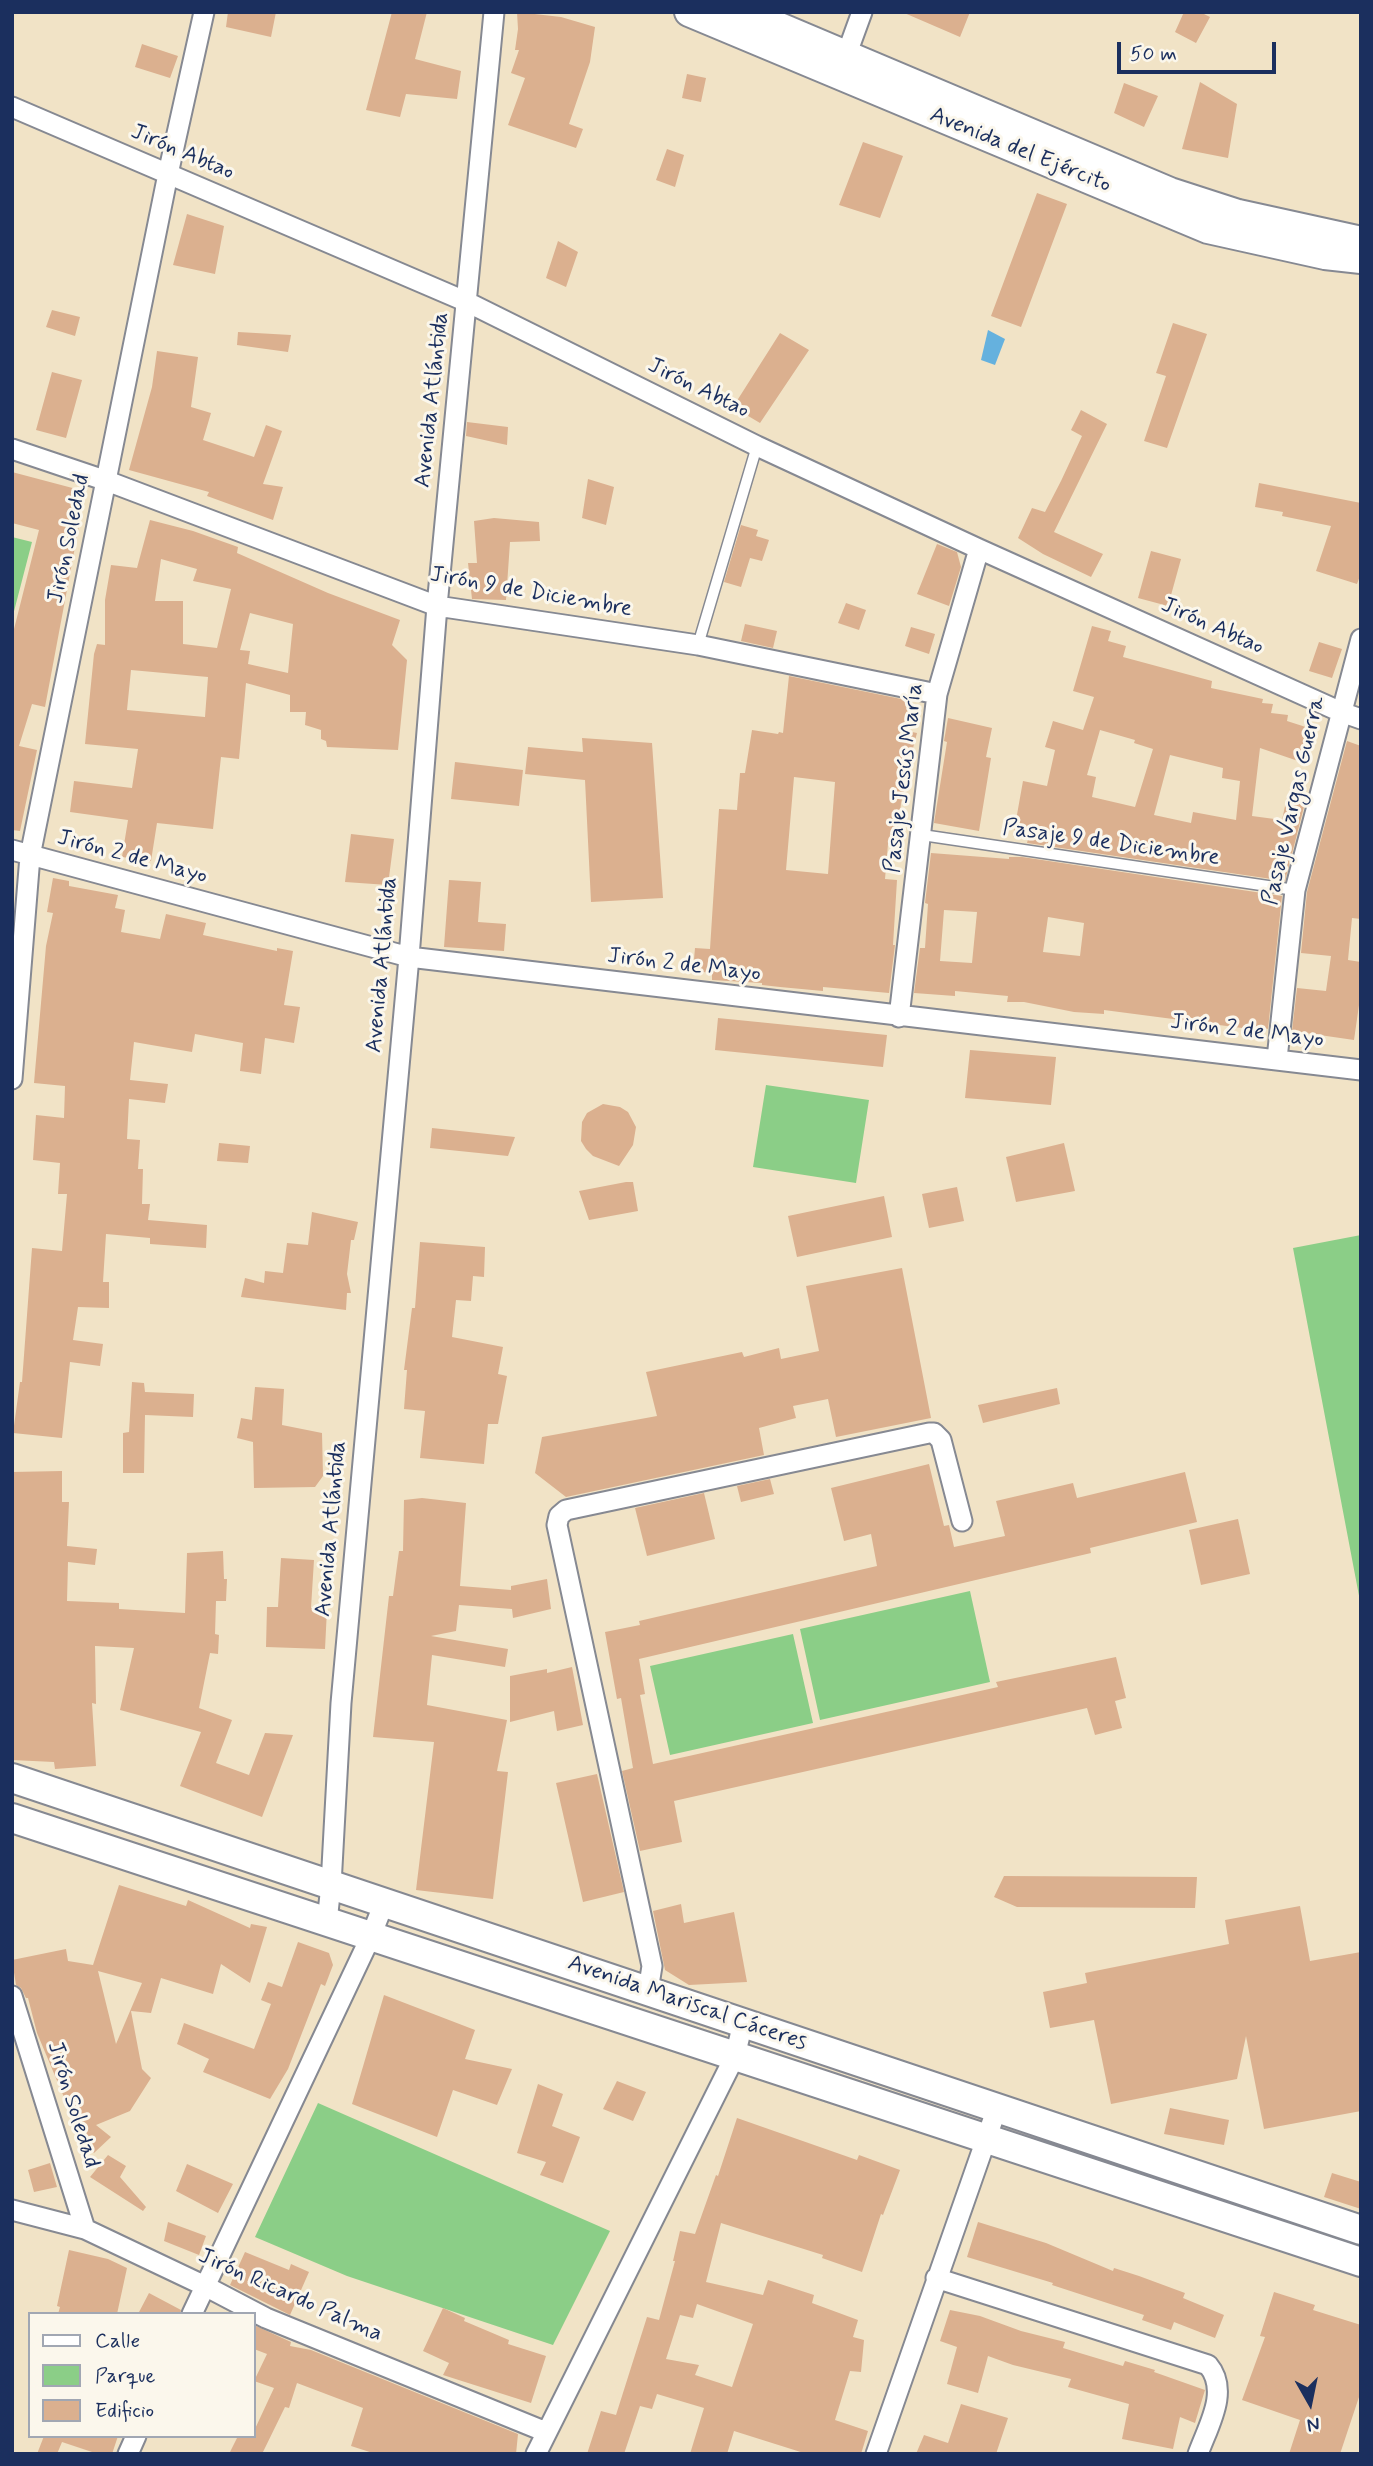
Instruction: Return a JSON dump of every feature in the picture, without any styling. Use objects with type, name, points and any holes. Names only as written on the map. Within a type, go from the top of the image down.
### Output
[{"type":"main road","name":"Avenida del Ejército","points":[[689,12],[790,44],[846,56],[1170,192],[1238,214],[1361,241]]},
{"type":"main road","name":"Avenida del Ejército","points":[[744,12],[790,44],[1208,229],[1325,255],[1361,259]]},
{"type":"main road","name":"Avenida Mariscal Cáceres","points":[[12,1778],[1361,2230]]},
{"type":"main road","name":"Avenida Mariscal Cáceres","points":[[12,1818],[1361,2262]]},
{"type":"street","name":"Jirón Soledad","points":[[12,1079],[21,853],[107,481],[168,174],[204,12]]},
{"type":"street","name":"Avenida Atlántida","points":[[327,1922],[341,1703],[409,957],[437,606],[494,12]]},
{"type":"street","points":[[846,56],[862,12]]},
{"type":"street","name":"Jirón Abtao","points":[[12,107],[467,302],[757,446],[979,549],[1361,719]]},
{"type":"street","name":"Jirón 9 de Diciembre","points":[[12,449],[107,481],[437,606],[698,645],[937,694]]},
{"type":"street","name":"Pasaje Jesús María","points":[[899,1017],[937,694],[979,549]]},
{"type":"street","name":"Pasaje Vargas Guerra","points":[[1277,1059],[1295,890],[1361,639]]},
{"type":"street","name":"Jirón 2 de Mayo","points":[[21,853],[409,957],[1361,1070]]},
{"type":"street","points":[[648,1991],[652,1966],[557,1525],[559,1516],[566,1510],[934,1433],[941,1440],[962,1521]]},
{"type":"street","points":[[193,2312],[371,1936],[384,1903]]},
{"type":"street","name":"Jirón Soledad","points":[[12,1996],[85,2229]]},
{"type":"street","points":[[536,2454],[735,2056],[743,2023]]},
{"type":"street","points":[[876,2454],[997,2108]]},
{"type":"street","name":"Jirón Ricardo Palma","points":[[12,2210],[85,2229],[255,2312]]},
{"type":"street","points":[[936,2278],[1208,2365],[1215,2374],[1218,2385],[1216,2404],[1198,2454]]},
{"type":"street","name":"Jirón Ricardo Palma","points":[[256,2313],[546,2432]]},
{"type":"street","points":[[128,2454],[135,2438]]},
{"type":"lane","points":[[698,645],[757,446]]},
{"type":"lane","name":"Pasaje 9 de Diciembre","points":[[922,835],[1295,890]]},
{"type":"green space","points":[[12,537],[32,542],[12,619]]},
{"type":"green space","points":[[766,1085],[869,1100],[856,1183],[753,1167]]},
{"type":"green space","points":[[1361,1235],[1361,1600],[1360,1601],[1293,1248]]},
{"type":"green space","points":[[970,1591],[990,1682],[820,1720],[800,1629]]},
{"type":"green space","points":[[793,1634],[813,1723],[670,1755],[650,1666]]},
{"type":"green space","points":[[318,2103],[610,2231],[553,2345],[347,2276],[255,2237]]},
{"type":"water","points":[[988,330],[1005,339],[995,365],[981,360]]},
{"type":"building","points":[[228,12],[276,12],[271,37],[226,27]]},
{"type":"building","points":[[392,12],[427,12],[415,59],[461,71],[457,99],[406,94],[400,117],[366,110]]},
{"type":"building","points":[[517,12],[561,17],[595,27],[590,62],[569,124],[583,129],[576,148],[508,125],[525,78],[511,73],[519,50],[515,50]]},
{"type":"building","points":[[902,12],[970,12],[960,37]]},
{"type":"building","points":[[1184,12],[1200,12],[1210,17],[1196,43],[1175,32]]},
{"type":"building","points":[[142,44],[178,56],[170,78],[135,67]]},
{"type":"building","points":[[687,74],[706,78],[701,102],[682,98]]},
{"type":"building","points":[[1200,82],[1237,104],[1228,158],[1182,149]]},
{"type":"building","points":[[1124,83],[1158,96],[1144,127],[1114,113]]},
{"type":"building","points":[[863,142],[903,156],[880,218],[839,205]]},
{"type":"building","points":[[667,149],[684,155],[675,187],[656,180]]},
{"type":"building","points":[[1037,193],[1067,204],[1021,327],[991,316]]},
{"type":"building","points":[[187,214],[224,226],[215,274],[173,265]]},
{"type":"building","points":[[558,241],[578,252],[566,287],[546,278]]},
{"type":"building","points":[[52,310],[80,317],[75,336],[46,327]]},
{"type":"building","points":[[1173,323],[1207,334],[1167,448],[1144,441],[1166,376],[1156,373]]},
{"type":"building","points":[[238,332],[291,335],[288,352],[237,345]]},
{"type":"building","points":[[780,333],[809,350],[760,423],[733,407]]},
{"type":"building","points":[[157,351],[198,357],[191,407],[211,413],[203,440],[254,457],[266,425],[282,431],[263,484],[283,487],[273,520],[207,496],[209,492],[129,470],[152,387]]},
{"type":"building","points":[[52,372],[82,380],[66,438],[36,430]]},
{"type":"building","points":[[1081,410],[1107,424],[1054,532],[1103,554],[1091,577],[1043,554],[1018,538],[1032,508],[1045,512],[1061,481],[1082,436],[1071,430]]},
{"type":"building","points":[[467,422],[508,427],[507,445],[466,436]]},
{"type":"building","points":[[12,472],[80,490],[84,499],[45,707],[32,704],[19,746],[37,750],[20,831],[12,830],[12,637],[39,530],[12,523]]},
{"type":"building","points":[[588,479],[614,487],[606,525],[582,518]]},
{"type":"building","points":[[1259,483],[1361,503],[1361,573],[1357,584],[1316,571],[1331,526],[1282,516],[1283,512],[1255,507]]},
{"type":"building","points":[[494,518],[539,522],[540,541],[510,542],[506,600],[472,599],[468,563],[477,563],[474,521]]},
{"type":"building","points":[[150,520],[238,547],[237,553],[328,593],[400,620],[392,645],[407,660],[398,750],[327,747],[326,741],[321,739],[321,730],[305,725],[306,712],[290,712],[290,695],[246,683],[239,759],[221,757],[213,829],[157,823],[151,861],[122,857],[128,820],[70,812],[74,781],[132,788],[138,749],[85,744],[94,654],[97,644],[105,645],[105,600],[111,565],[137,568]],"holes":[[[161,559],[197,569],[193,581],[231,589],[217,648],[183,644],[183,601],[155,601]],[[250,613],[293,624],[288,673],[248,664],[250,651],[240,650]],[[131,670],[208,677],[205,717],[127,710]]]},
{"type":"building","points":[[741,525],[758,530],[756,536],[769,540],[762,561],[750,558],[741,587],[724,582]]},
{"type":"building","points":[[937,544],[957,552],[961,567],[949,606],[917,594]]},
{"type":"building","points":[[1151,551],[1181,559],[1168,606],[1138,598]]},
{"type":"building","points":[[846,603],[866,610],[859,630],[838,623]]},
{"type":"building","points":[[745,624],[777,631],[773,648],[741,641]]},
{"type":"building","points":[[1092,626],[1111,631],[1108,641],[1126,646],[1123,657],[1212,681],[1211,688],[1263,699],[1262,703],[1273,704],[1271,713],[1288,715],[1287,721],[1315,730],[1304,763],[1260,748],[1252,816],[1282,820],[1287,797],[1305,803],[1285,881],[1027,843],[1028,839],[1013,837],[1023,781],[1047,786],[1055,750],[1045,747],[1053,721],[1083,730],[1094,697],[1073,691]],"holes":[[[1100,730],[1135,740],[1134,743],[1153,749],[1135,807],[1092,797],[1096,777],[1087,775]],[[1170,755],[1223,768],[1222,778],[1240,781],[1236,820],[1193,812],[1191,823],[1154,815]]]},
{"type":"building","points":[[911,627],[935,634],[929,654],[905,646]]},
{"type":"building","points":[[1319,642],[1342,649],[1332,678],[1309,671]]},
{"type":"building","points":[[789,676],[911,701],[907,731],[917,733],[908,767],[906,791],[901,803],[897,844],[888,844],[885,879],[897,880],[895,945],[889,993],[823,987],[823,991],[712,980],[712,973],[693,971],[695,948],[710,949],[719,809],[737,810],[740,773],[745,773],[752,730],[783,733]],"holes":[[[794,777],[835,782],[828,874],[786,870]]]},
{"type":"building","points":[[948,718],[992,728],[986,757],[991,758],[979,831],[934,823],[947,742],[944,741]]},
{"type":"building","points":[[582,738],[652,743],[663,898],[591,902],[585,780],[525,774],[528,747],[583,752]]},
{"type":"building","points":[[1347,741],[1361,746],[1361,919],[1352,918],[1348,960],[1361,962],[1361,991],[1354,1040],[1292,1031],[1297,988],[1326,991],[1331,956],[1301,953],[1307,892]]},
{"type":"building","points":[[455,762],[523,770],[519,806],[451,799]]},
{"type":"building","points":[[351,834],[394,839],[388,885],[345,882]]},
{"type":"building","points":[[931,853],[1009,859],[1022,857],[1282,896],[1268,1029],[1265,1028],[1265,1031],[1104,1010],[1104,1014],[1074,1012],[1024,1002],[1007,1002],[1008,996],[955,991],[955,996],[914,993],[920,948],[925,948],[928,904],[925,903]],"holes":[[[944,910],[977,912],[972,963],[940,961]],[[1048,917],[1084,923],[1080,956],[1043,952]]]},
{"type":"building","points":[[53,878],[69,881],[69,886],[118,895],[115,908],[125,910],[121,932],[160,939],[166,914],[206,923],[203,935],[277,951],[277,948],[293,951],[284,1005],[300,1007],[294,1043],[265,1038],[261,1074],[240,1071],[243,1043],[195,1034],[192,1052],[134,1042],[130,1080],[168,1084],[165,1103],[129,1099],[127,1139],[140,1140],[138,1169],[143,1169],[142,1204],[150,1204],[148,1220],[207,1225],[206,1248],[150,1244],[150,1238],[106,1234],[103,1282],[109,1282],[109,1308],[78,1307],[73,1340],[103,1344],[100,1366],[70,1362],[62,1438],[13,1433],[22,1382],[32,1248],[62,1251],[67,1194],[58,1194],[60,1163],[33,1160],[36,1115],[64,1118],[65,1086],[34,1083],[46,946],[53,913],[47,912]]},
{"type":"building","points":[[449,880],[481,882],[478,922],[506,924],[504,951],[444,947]]},
{"type":"building","points":[[718,1018],[887,1035],[883,1067],[715,1050]]},
{"type":"building","points":[[970,1050],[1056,1057],[1051,1105],[965,1098]]},
{"type":"building","points":[[603,1104],[620,1107],[628,1112],[636,1127],[633,1145],[619,1166],[593,1156],[581,1141],[582,1122],[587,1113]]},
{"type":"building","points":[[432,1128],[515,1137],[508,1156],[430,1148]]},
{"type":"building","points":[[219,1143],[250,1146],[248,1163],[217,1161]]},
{"type":"building","points":[[1064,1143],[1075,1191],[1016,1202],[1006,1157]]},
{"type":"building","points":[[633,1182],[638,1211],[589,1220],[579,1191]]},
{"type":"building","points":[[957,1187],[964,1221],[929,1228],[922,1194]]},
{"type":"building","points":[[884,1196],[892,1237],[797,1257],[788,1216]]},
{"type":"building","points":[[312,1212],[358,1222],[354,1240],[351,1240],[347,1274],[351,1293],[347,1293],[346,1310],[241,1297],[245,1278],[264,1283],[265,1271],[283,1273],[287,1243],[308,1245]]},
{"type":"building","points":[[420,1242],[485,1247],[484,1277],[473,1276],[471,1301],[456,1300],[452,1337],[503,1347],[498,1374],[507,1376],[498,1424],[488,1424],[484,1464],[420,1458],[425,1411],[404,1409],[407,1370],[404,1370],[412,1308],[415,1308]]},
{"type":"building","points":[[902,1268],[931,1418],[836,1437],[828,1399],[793,1406],[796,1418],[759,1428],[764,1455],[566,1497],[535,1473],[542,1437],[657,1416],[646,1372],[742,1352],[744,1357],[779,1348],[781,1359],[819,1351],[806,1286]]},
{"type":"building","points":[[132,1382],[144,1383],[145,1392],[194,1394],[193,1417],[145,1415],[144,1473],[123,1473],[123,1433],[129,1432]]},
{"type":"building","points":[[255,1387],[284,1389],[282,1425],[322,1433],[323,1476],[315,1487],[254,1488],[253,1442],[237,1438],[241,1418],[252,1420]]},
{"type":"building","points":[[1057,1388],[1060,1404],[983,1423],[978,1405]]},
{"type":"building","points":[[929,1464],[944,1526],[949,1525],[954,1547],[1005,1536],[996,1501],[1073,1483],[1077,1498],[1185,1472],[1197,1522],[1090,1548],[1091,1553],[639,1659],[645,1694],[640,1695],[653,1764],[998,1687],[996,1682],[1116,1657],[1126,1698],[1115,1701],[1122,1728],[1095,1735],[1087,1708],[674,1801],[682,1842],[640,1851],[622,1771],[633,1768],[621,1698],[617,1699],[605,1632],[640,1625],[639,1621],[877,1566],[871,1534],[844,1541],[831,1488]]},
{"type":"building","points":[[62,1471],[62,1502],[69,1502],[67,1546],[97,1549],[95,1565],[68,1562],[67,1601],[119,1603],[119,1609],[185,1613],[187,1553],[223,1551],[224,1579],[227,1579],[226,1601],[216,1601],[215,1634],[219,1635],[218,1654],[210,1653],[199,1708],[232,1720],[216,1763],[249,1775],[265,1733],[293,1735],[262,1817],[180,1786],[201,1732],[120,1710],[134,1648],[95,1646],[96,1704],[92,1703],[96,1766],[55,1769],[54,1762],[12,1760],[12,1472]]},
{"type":"building","points":[[770,1479],[774,1494],[741,1502],[737,1486]]},
{"type":"building","points":[[704,1493],[715,1539],[647,1556],[635,1508]]},
{"type":"building","points":[[422,1498],[466,1503],[460,1586],[511,1590],[511,1586],[547,1579],[551,1609],[513,1618],[512,1609],[459,1605],[456,1631],[431,1636],[508,1649],[505,1667],[432,1655],[427,1705],[507,1720],[497,1771],[508,1772],[493,1899],[416,1890],[434,1742],[373,1737],[389,1596],[393,1596],[399,1551],[403,1551],[404,1500]]},
{"type":"building","points":[[1238,1519],[1250,1574],[1201,1585],[1189,1530]]},
{"type":"building","points":[[281,1558],[314,1560],[311,1608],[327,1609],[325,1649],[266,1647],[267,1607],[278,1607]]},
{"type":"building","points":[[572,1667],[583,1725],[557,1731],[554,1711],[510,1722],[510,1676],[547,1669],[547,1673]]},
{"type":"building","points":[[597,1774],[624,1892],[583,1902],[556,1783]]},
{"type":"building","points":[[1004,1876],[1197,1877],[1195,1908],[1017,1907],[994,1897]]},
{"type":"building","points":[[119,1885],[186,1906],[188,1900],[250,1928],[251,1924],[267,1927],[250,1983],[221,1964],[213,1994],[161,1978],[151,2013],[131,2011],[142,2069],[151,2078],[130,2111],[96,2125],[111,2137],[94,2153],[82,2140],[37,2033],[28,1998],[16,1985],[12,1960],[66,1949],[68,1961],[93,1965]],"holes":[[[98,1971],[142,1983],[116,2044]]]},
{"type":"building","points":[[681,1904],[684,1923],[734,1912],[747,1982],[689,1985],[665,1970],[653,1911]]},
{"type":"building","points":[[1300,1906],[1310,1961],[1361,1952],[1361,2111],[1264,2129],[1246,2036],[1237,2079],[1111,2104],[1094,2020],[1050,2028],[1043,1992],[1087,1983],[1085,1973],[1229,1944],[1225,1920]]},
{"type":"building","points":[[298,1942],[329,1953],[333,1965],[325,1986],[321,1984],[288,2069],[270,2099],[203,2072],[209,2059],[177,2044],[184,2023],[254,2049],[271,2004],[261,2000],[268,1982],[282,1987]]},
{"type":"building","points":[[384,1995],[475,2030],[465,2059],[512,2069],[497,2105],[453,2090],[437,2137],[352,2104]]},
{"type":"building","points":[[617,2081],[646,2092],[633,2121],[603,2109]]},
{"type":"building","points":[[538,2084],[563,2094],[552,2126],[580,2137],[563,2183],[540,2175],[546,2162],[517,2153]]},
{"type":"building","points":[[1170,2108],[1229,2120],[1224,2145],[1164,2134]]},
{"type":"building","points":[[737,2118],[857,2160],[859,2155],[900,2170],[883,2215],[881,2214],[862,2272],[822,2258],[823,2255],[721,2223],[706,2282],[763,2295],[768,2280],[814,2295],[812,2303],[858,2320],[853,2337],[864,2340],[861,2372],[850,2371],[835,2420],[868,2431],[861,2454],[807,2454],[734,2431],[727,2454],[690,2454],[704,2408],[657,2394],[652,2409],[640,2406],[624,2454],[587,2454],[601,2411],[616,2415],[647,2317],[659,2320],[680,2231],[695,2234],[716,2175],[718,2176]],"holes":[[[697,2304],[753,2324],[732,2387],[695,2375],[699,2365],[666,2359],[680,2315],[693,2318]]]},
{"type":"building","points":[[108,2155],[126,2166],[120,2177],[146,2207],[143,2211],[90,2177]]},
{"type":"building","points":[[50,2163],[57,2187],[34,2192],[28,2170]]},
{"type":"building","points":[[187,2164],[233,2184],[218,2213],[176,2191]]},
{"type":"building","points":[[1332,2173],[1361,2182],[1361,2209],[1324,2197]]},
{"type":"building","points":[[168,2222],[206,2236],[199,2255],[164,2241]]},
{"type":"building","points":[[978,2222],[1046,2243],[1113,2271],[1114,2268],[1185,2293],[1183,2298],[1224,2315],[1215,2338],[1174,2322],[1171,2330],[1142,2320],[1144,2315],[967,2257]]},
{"type":"building","points":[[69,2250],[108,2259],[127,2268],[117,2312],[59,2312],[60,2307],[57,2306]]},
{"type":"building","points":[[245,2252],[289,2270],[291,2264],[309,2272],[290,2315],[230,2285]]},
{"type":"building","points":[[1274,2292],[1315,2305],[1313,2310],[1361,2325],[1361,2391],[1340,2454],[1289,2454],[1300,2420],[1242,2400],[1265,2337],[1260,2336]]},
{"type":"building","points":[[149,2293],[181,2310],[180,2312],[139,2312]]},
{"type":"building","points":[[443,2308],[465,2318],[464,2321],[509,2340],[508,2344],[546,2356],[531,2403],[443,2375],[449,2363],[423,2351]]},
{"type":"building","points":[[950,2310],[980,2316],[1021,2331],[1065,2342],[1063,2348],[1123,2366],[1125,2361],[1155,2370],[1154,2372],[1205,2390],[1195,2423],[1180,2417],[1173,2449],[1122,2439],[1129,2404],[1068,2387],[1071,2379],[988,2356],[978,2393],[947,2384],[957,2347],[940,2341]]},
{"type":"building","points":[[256,2326],[291,2342],[290,2346],[311,2350],[518,2434],[516,2454],[376,2454],[351,2446],[363,2408],[297,2383],[289,2408],[285,2407],[262,2454],[229,2454],[237,2438],[256,2438],[256,2427],[274,2388],[256,2382],[267,2354],[256,2350]]},
{"type":"building","points":[[961,2404],[1008,2418],[996,2454],[916,2454],[924,2435],[948,2443]]},
{"type":"building","points":[[43,2438],[117,2438],[112,2454],[98,2454],[62,2442],[57,2454],[37,2454]]}]
